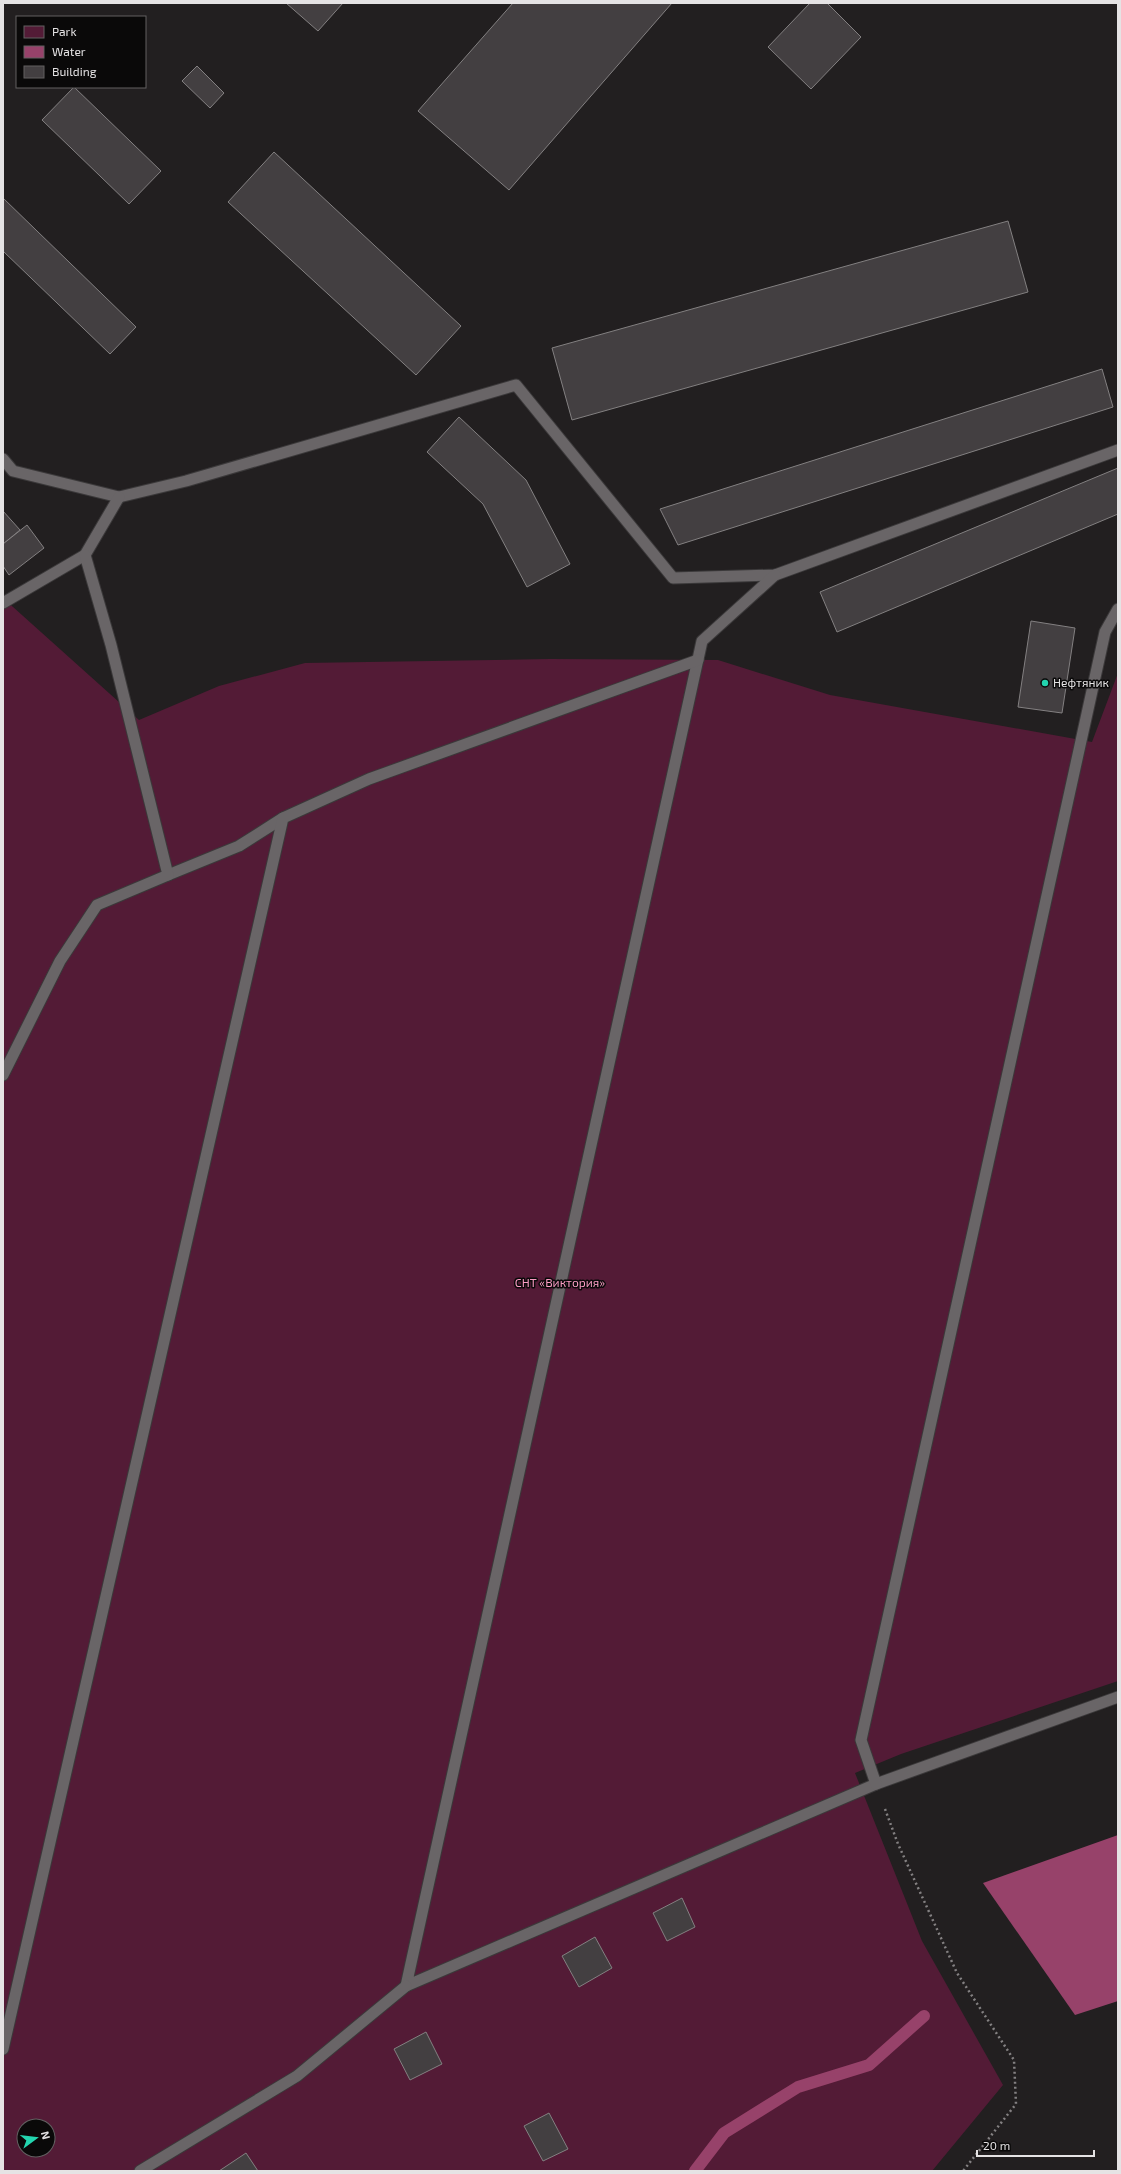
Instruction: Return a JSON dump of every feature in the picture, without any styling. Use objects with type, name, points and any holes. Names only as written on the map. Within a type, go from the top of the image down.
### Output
[{"type":"lane","points":[[3,459],[13,471],[119,497],[186,481],[516,385],[673,578],[775,575],[1118,450]]},
{"type":"lane","points":[[3,603],[85,556],[119,497]]},
{"type":"lane","points":[[85,556],[111,645],[168,875]]},
{"type":"lane","points":[[406,1986],[702,641],[775,575]]},
{"type":"lane","points":[[876,1784],[861,1740],[1105,632],[1118,609]]},
{"type":"lane","points":[[3,1075],[6,1060],[60,960],[97,905],[239,846],[283,818],[369,779],[698,660]]},
{"type":"lane","points":[[3,2049],[283,818]]},
{"type":"lane","points":[[140,2171],[297,2076],[406,1986],[876,1784],[1118,1697]]},
{"type":"path","points":[[876,1784],[898,1844],[957,1973],[1014,2060],[1016,2104],[963,2171]]},
{"type":"green space","name":"СНТ «Виктория»","points":[[3,598],[139,720],[219,686],[305,663],[550,659],[718,660],[830,695],[1092,742],[1118,673],[1118,1681],[901,1754],[855,1773],[922,1941],[1003,2085],[932,2171],[3,2171]]},
{"type":"water","points":[[1118,1835],[1118,2001],[1075,2015],[983,1883]]},
{"type":"building","points":[[286,3],[343,3],[318,31]]},
{"type":"building","points":[[513,3],[672,3],[509,190],[418,111]]},
{"type":"building","points":[[810,3],[827,3],[861,37],[811,89],[768,47]]},
{"type":"building","points":[[197,66],[224,93],[210,108],[182,81]]},
{"type":"building","points":[[73,88],[75,88],[161,171],[129,204],[42,120]]},
{"type":"building","points":[[274,152],[461,326],[416,375],[228,202]]},
{"type":"building","points":[[3,198],[136,327],[110,354],[3,251]]},
{"type":"building","points":[[1008,221],[1028,292],[572,420],[552,348]]},
{"type":"building","points":[[1102,369],[1113,407],[678,545],[660,509]]},
{"type":"building","points":[[459,417],[526,480],[570,564],[527,587],[483,504],[427,452]]},
{"type":"building","points":[[1118,468],[1118,514],[837,632],[820,592]]},
{"type":"building","points":[[3,511],[20,530],[3,544]]},
{"type":"building","points":[[27,525],[44,548],[9,575],[3,566],[3,544]]},
{"type":"building","points":[[1031,621],[1075,628],[1062,713],[1018,707]]},
{"type":"building","points":[[682,1898],[695,1927],[667,1941],[653,1913]]},
{"type":"building","points":[[595,1937],[612,1968],[579,1987],[562,1956]]},
{"type":"building","points":[[426,2032],[442,2064],[410,2080],[394,2049]]},
{"type":"building","points":[[549,2113],[568,2149],[543,2161],[524,2126]]},
{"type":"building","points":[[246,2153],[258,2171],[219,2171]]},
{"type":"waterway","points":[[695,2171],[724,2133],[798,2087],[869,2065],[924,2016]]},
{"type":"place","name":"Нефтяник","points":[[1045,683]]}]
